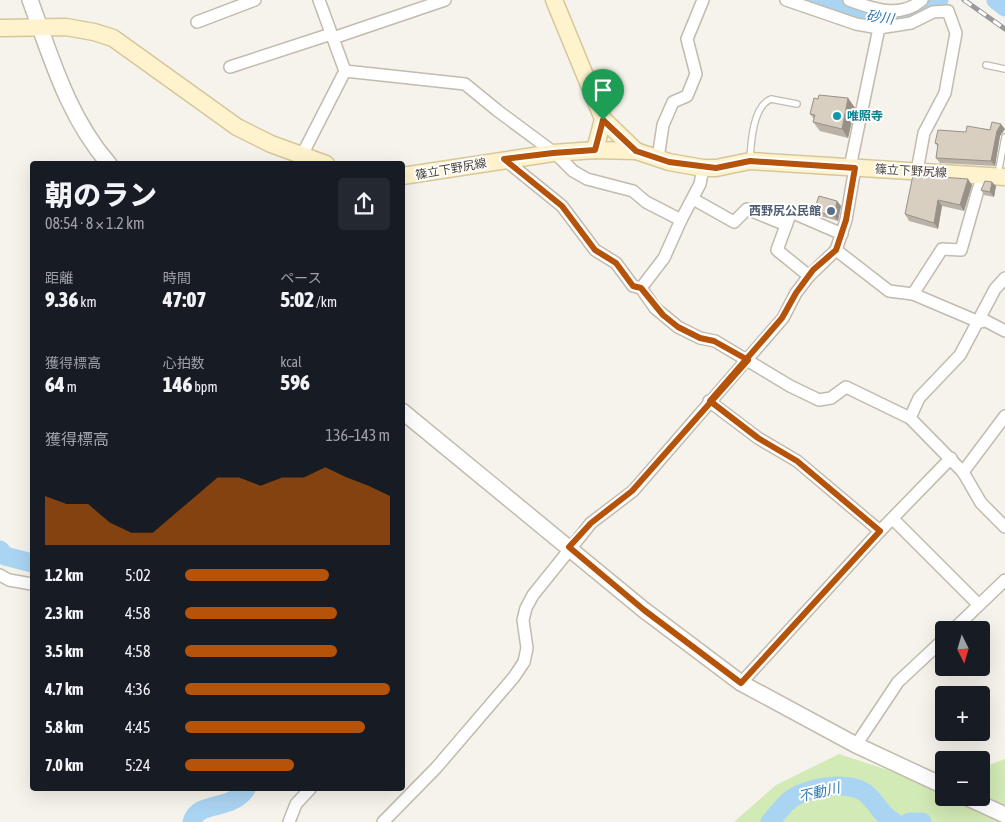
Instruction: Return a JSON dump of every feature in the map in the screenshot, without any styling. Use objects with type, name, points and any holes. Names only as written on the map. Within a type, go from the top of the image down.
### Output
[{"type":"main road","points":[[553,1],[603,120],[636,151]]},
{"type":"main road","points":[[0,28],[66,27],[94,32],[113,38],[237,127],[304,159]]},
{"type":"main road","points":[[595,150],[603,120]]},
{"type":"main road","name":"篠立下野尻線","points":[[405,176],[504,159],[595,150],[636,151],[703,168],[716,168],[750,161],[996,176]]},
{"type":"street","points":[[30,0],[68,100],[80,123],[106,161]]},
{"type":"street","points":[[197,22],[256,0]]},
{"type":"street","points":[[304,159],[345,71],[318,0]]},
{"type":"street","points":[[230,68],[445,0]]},
{"type":"street","points":[[658,158],[663,125],[673,102],[688,96],[696,74],[687,39],[703,0]]},
{"type":"street","points":[[786,0],[856,24],[879,28],[911,23],[932,12],[948,11],[956,33],[945,93],[924,134],[917,171]]},
{"type":"street","points":[[849,0],[892,13],[915,6],[922,0]]},
{"type":"street","points":[[383,822],[436,768],[514,677],[524,662],[527,648],[523,620],[526,608],[569,547],[591,523],[632,491],[748,360],[782,318],[796,293],[809,276],[836,250],[851,197],[852,167],[879,28]]},
{"type":"street","points":[[345,71],[465,84],[573,171],[587,180],[633,192],[646,202],[681,220]]},
{"type":"street","points":[[504,159],[562,206],[595,250],[616,263],[633,286],[641,288],[655,308],[678,327],[700,338],[714,341],[790,386],[820,400],[831,398],[846,387],[910,418],[951,458],[963,472],[981,503],[1005,527]]},
{"type":"street","points":[[641,288],[664,258],[700,184],[703,168]]},
{"type":"street","points":[[913,294],[942,249],[962,250],[978,190],[996,176]]},
{"type":"street","points":[[693,199],[734,222],[747,209],[786,225]]},
{"type":"street","points":[[809,276],[776,250],[791,212],[842,234]]},
{"type":"street","points":[[836,250],[889,291],[913,294],[979,322],[986,321],[1005,331]]},
{"type":"street","points":[[910,418],[919,398],[960,355],[995,289],[1005,278]]},
{"type":"street","points":[[710,401],[758,438],[797,461],[880,531]]},
{"type":"street","points":[[405,413],[644,610],[741,683],[856,745],[935,782]]},
{"type":"street","points":[[963,472],[1005,416]]},
{"type":"street","points":[[996,428],[1005,436]]},
{"type":"street","points":[[741,683],[880,531],[951,458]]},
{"type":"street","points":[[893,519],[978,604]]},
{"type":"street","points":[[0,575],[9,580],[30,584]]},
{"type":"street","points":[[962,621],[1005,580]]},
{"type":"street","points":[[856,745],[898,682],[935,647]]},
{"type":"street","points":[[289,822],[296,804],[308,791]]},
{"type":"street","points":[[985,806],[1005,815]]},
{"type":"lane","points":[[986,65],[1005,69]]},
{"type":"lane","points":[[750,161],[750,147],[762,106],[771,99],[797,104]]},
{"type":"lane","points":[[996,176],[1005,138]]},
{"type":"green space","points":[[839,754],[900,774],[935,772],[935,806],[990,806],[990,765],[1005,759],[1005,822],[734,822],[776,785]]},
{"type":"building","points":[[819,95],[848,98],[842,129],[813,122],[815,115],[810,114],[814,98],[818,99]]},
{"type":"building","points":[[992,122],[1001,124],[997,131],[991,161],[936,158],[938,144],[935,143],[938,130],[966,132],[967,126],[990,130]]},
{"type":"building","points":[[913,175],[968,179],[960,205],[938,200],[934,223],[905,214]]},
{"type":"building","points":[[985,181],[992,182],[990,192],[981,190]]},
{"type":"building","points":[[819,196],[837,201],[834,217],[814,210]]},
{"type":"waterway","name":"砂川","points":[[817,0],[865,17],[880,20],[909,17],[923,11],[939,0]]},
{"type":"waterway","name":"砂川","points":[[996,0],[1005,7]]},
{"type":"waterway","points":[[0,550],[5,556],[30,562]]},
{"type":"waterway","name":"不動川","points":[[770,822],[784,805],[801,793],[819,788],[839,786],[864,792],[894,822]]},
{"type":"waterway","points":[[192,822],[195,815],[201,811],[232,801],[244,791]]},
{"type":"waterway","name":"不動川","points":[[909,822],[922,822]]},
{"type":"railway","points":[[964,0],[1005,29]]},
{"type":"place","name":"唯照寺","points":[[837,116]]},
{"type":"place","name":"西野尻公民館","points":[[831,211]]},
{"type":"route","points":[[603,120],[595,150],[504,159],[562,206],[595,250],[616,263],[633,286],[641,288],[652,301],[655,308],[663,315],[678,327],[700,338],[714,341],[748,360],[710,401],[632,491],[591,523],[569,547],[644,610],[741,683],[880,531],[797,461],[758,438],[710,401],[748,360],[782,318],[796,293],[813,270],[836,250],[846,220],[855,168],[750,161],[716,168],[703,168],[669,162],[636,151],[603,120]]}]
